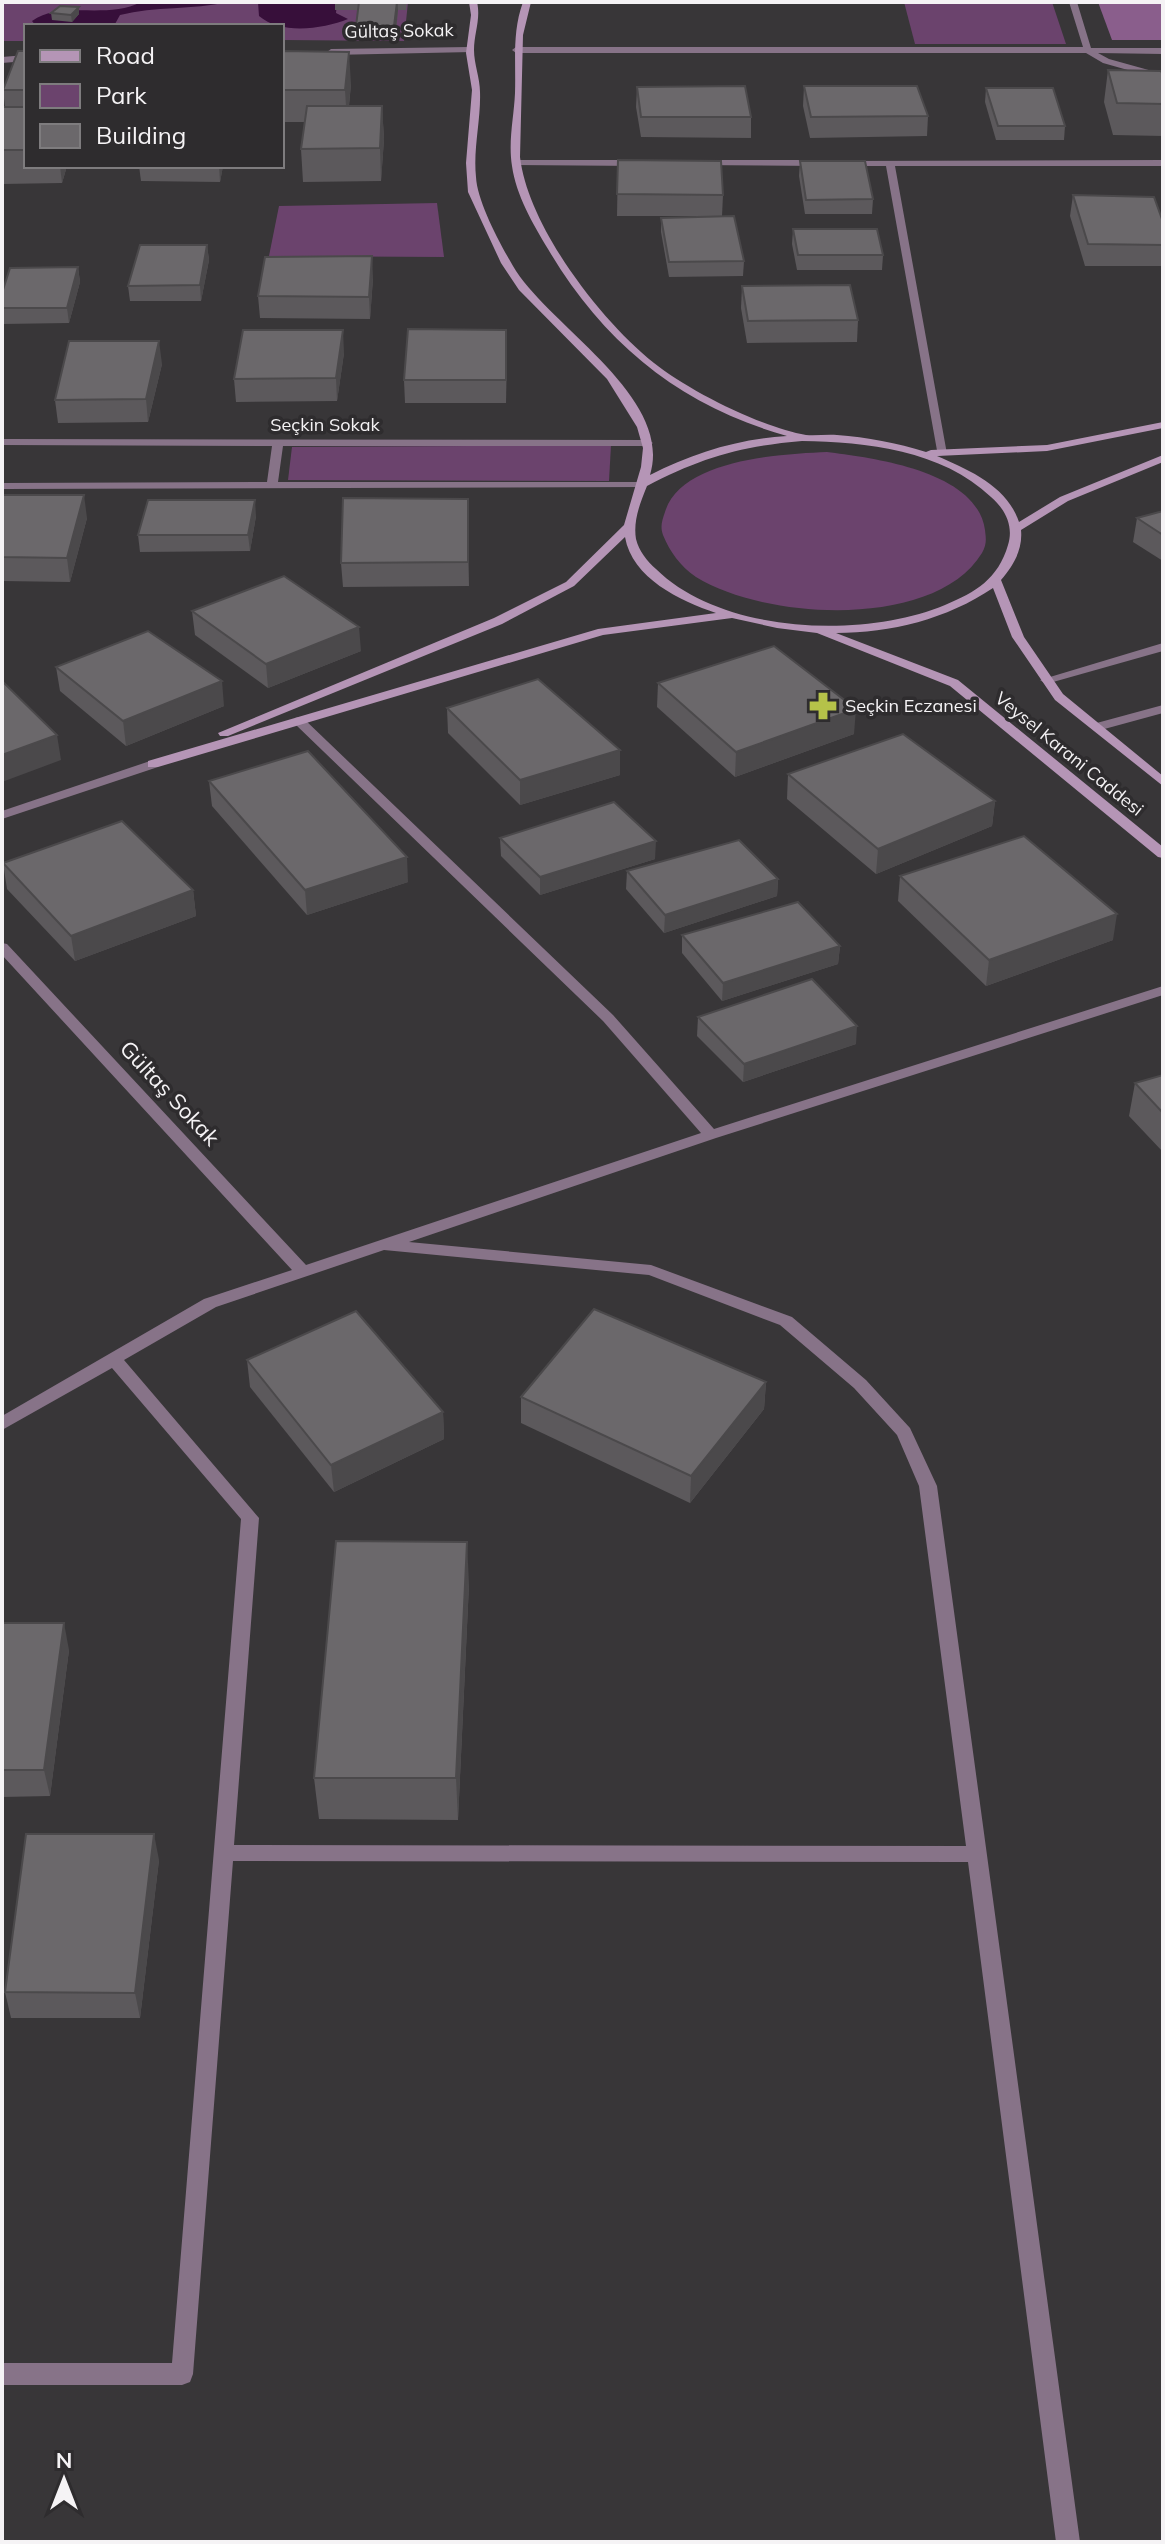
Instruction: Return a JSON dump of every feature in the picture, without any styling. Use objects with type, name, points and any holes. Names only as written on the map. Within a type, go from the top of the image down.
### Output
[{"type":"main road","points":[[473,2],[476,10],[469,50],[476,87],[472,186],[513,276],[609,374],[648,443],[648,469],[630,510],[627,528],[636,556],[662,582],[703,604],[736,614],[818,630],[881,625],[930,615],[968,601],[996,582],[1015,556],[1017,528],[1006,505],[984,484],[954,467],[916,453],[865,442],[810,438],[757,442],[708,453],[642,484]]},
{"type":"main road","points":[[527,2],[516,50],[519,68],[517,174],[542,237],[609,326],[672,381],[757,424],[810,438]]},
{"type":"main road","points":[[916,453],[1047,448],[1163,425]]},
{"type":"main road","points":[[1017,528],[1064,499],[1163,458]]},
{"type":"main road","points":[[153,764],[498,621],[570,584],[627,528]]},
{"type":"main road","name":"Veysel Karani Caddesi","points":[[996,582],[1018,637],[1059,697],[1163,782]]},
{"type":"main road","points":[[153,764],[602,632],[736,614]]},
{"type":"main road","name":"Veysel Karani Caddesi","points":[[818,630],[954,683],[1163,854]]},
{"type":"street","points":[[1073,2],[1088,50],[1106,61],[1163,77]]},
{"type":"street","name":"Gültaş Sokak","points":[[313,53],[469,50]]},
{"type":"street","points":[[516,50],[1163,51]]},
{"type":"street","points":[[2,60],[24,58]]},
{"type":"street","points":[[1141,163],[1163,148]]},
{"type":"street","points":[[517,163],[657,163]]},
{"type":"street","points":[[688,163],[1163,163]]},
{"type":"street","points":[[890,163],[942,454]]},
{"type":"street","name":"Seçkin Sokak","points":[[2,442],[648,443]]},
{"type":"street","points":[[272,486],[278,443]]},
{"type":"street","points":[[2,486],[642,484]]},
{"type":"street","points":[[1046,680],[1163,647]]},
{"type":"street","points":[[1097,727],[1163,709]]},
{"type":"street","points":[[299,721],[608,1018],[711,1135]]},
{"type":"street","points":[[2,815],[153,764]]},
{"type":"street","name":"Gültaş Sokak","points":[[2,947],[303,1272]]},
{"type":"street","points":[[2,1424],[210,1303],[711,1135],[1163,990]]},
{"type":"street","points":[[384,1245],[651,1270],[786,1321],[860,1384],[904,1432],[928,1486],[1068,2542]]},
{"type":"street","points":[[2,2374],[182,2374],[250,1518],[114,1359]]},
{"type":"street","points":[[223,1853],[978,1854]]},
{"type":"green space","points":[[2,2],[408,2],[404,41],[284,40],[284,24],[24,24],[24,41],[2,41]]},
{"type":"green space","points":[[904,2],[1052,2],[1066,44],[915,44]]},
{"type":"green space","points":[[437,203],[444,257],[269,256],[279,206]]},
{"type":"green space","points":[[611,445],[609,481],[288,480],[292,447]]},
{"type":"green space","points":[[827,452],[870,458],[921,471],[964,494],[978,510],[985,530],[982,553],[959,578],[927,595],[889,606],[847,610],[804,609],[726,591],[696,577],[672,553],[663,535],[662,521],[675,494],[691,481],[711,470],[735,463]]},
{"type":"shaded area","points":[[141,2],[228,2],[133,12],[120,15],[115,24],[34,24],[32,21],[57,12],[128,7]]},
{"type":"shaded area","points":[[258,2],[337,2],[336,13],[348,19],[315,27],[290,28],[259,16]]},
{"type":"shaded area","points":[[1098,2],[1163,2],[1163,40],[1112,40]]},
{"type":"building","points":[[359,2],[397,2],[394,26],[356,26]]},
{"type":"building","points":[[60,6],[79,7],[71,15],[51,13]]},
{"type":"building","points":[[18,51],[24,51],[24,90],[3,90]]},
{"type":"building","points":[[284,51],[349,52],[345,90],[284,90]]},
{"type":"building","points":[[1108,70],[1161,71],[1163,104],[1117,103]]},
{"type":"building","points":[[745,86],[751,117],[641,117],[637,87]]},
{"type":"building","points":[[804,86],[917,86],[928,116],[811,117]]},
{"type":"building","points":[[986,88],[1053,88],[1065,126],[998,126]]},
{"type":"building","points":[[307,106],[382,106],[380,148],[301,149]]},
{"type":"building","points":[[2,107],[24,107],[24,150],[2,150]]},
{"type":"building","points":[[618,160],[721,161],[723,195],[617,194]]},
{"type":"building","points":[[800,161],[865,161],[873,199],[806,200]]},
{"type":"building","points":[[1073,195],[1154,197],[1163,222],[1163,245],[1088,244]]},
{"type":"building","points":[[734,216],[744,261],[669,262],[661,218]]},
{"type":"building","points":[[793,229],[877,229],[883,255],[798,255]]},
{"type":"building","points":[[140,245],[207,245],[200,285],[128,286]]},
{"type":"building","points":[[372,256],[369,297],[258,296],[265,257]]},
{"type":"building","points":[[78,267],[67,308],[2,308],[2,293],[10,268]]},
{"type":"building","points":[[850,285],[858,320],[748,321],[742,286]]},
{"type":"building","points":[[408,329],[506,330],[506,380],[404,380]]},
{"type":"building","points":[[243,330],[343,330],[336,378],[234,379]]},
{"type":"building","points":[[69,341],[159,341],[146,399],[55,400]]},
{"type":"building","points":[[2,495],[84,495],[67,558],[2,557]]},
{"type":"building","points":[[343,498],[468,499],[468,562],[341,563]]},
{"type":"building","points":[[148,500],[255,500],[248,535],[138,535]]},
{"type":"building","points":[[1163,511],[1163,535],[1137,518]]},
{"type":"building","points":[[284,576],[359,627],[266,664],[192,611]]},
{"type":"building","points":[[148,631],[222,681],[123,721],[56,667]]},
{"type":"building","points":[[774,646],[856,709],[736,752],[658,683]]},
{"type":"building","points":[[538,679],[620,750],[520,780],[447,708]]},
{"type":"building","points":[[2,681],[57,735],[2,755]]},
{"type":"building","points":[[903,734],[995,801],[878,849],[788,774]]},
{"type":"building","points":[[308,751],[407,857],[305,890],[209,781]]},
{"type":"building","points":[[614,802],[656,841],[540,877],[500,838]]},
{"type":"building","points":[[122,821],[193,890],[71,936],[3,863]]},
{"type":"building","points":[[1024,836],[1117,914],[989,960],[900,876]]},
{"type":"building","points":[[739,840],[778,879],[665,915],[627,871]]},
{"type":"building","points":[[798,902],[840,946],[723,983],[682,935]]},
{"type":"building","points":[[812,979],[857,1026],[744,1064],[698,1017]]},
{"type":"building","points":[[1163,1075],[1163,1113],[1135,1083]]},
{"type":"building","points":[[594,1309],[766,1382],[691,1476],[521,1397]]},
{"type":"building","points":[[356,1311],[443,1412],[331,1465],[247,1360]]},
{"type":"building","points":[[336,1541],[467,1542],[456,1778],[314,1778]]},
{"type":"building","points":[[2,1623],[64,1623],[44,1770],[2,1770]]},
{"type":"building","points":[[26,1834],[154,1834],[135,1993],[5,1992]]},
{"type":"place","name":"Seçkin Eczanesi","points":[[823,706]]}]
